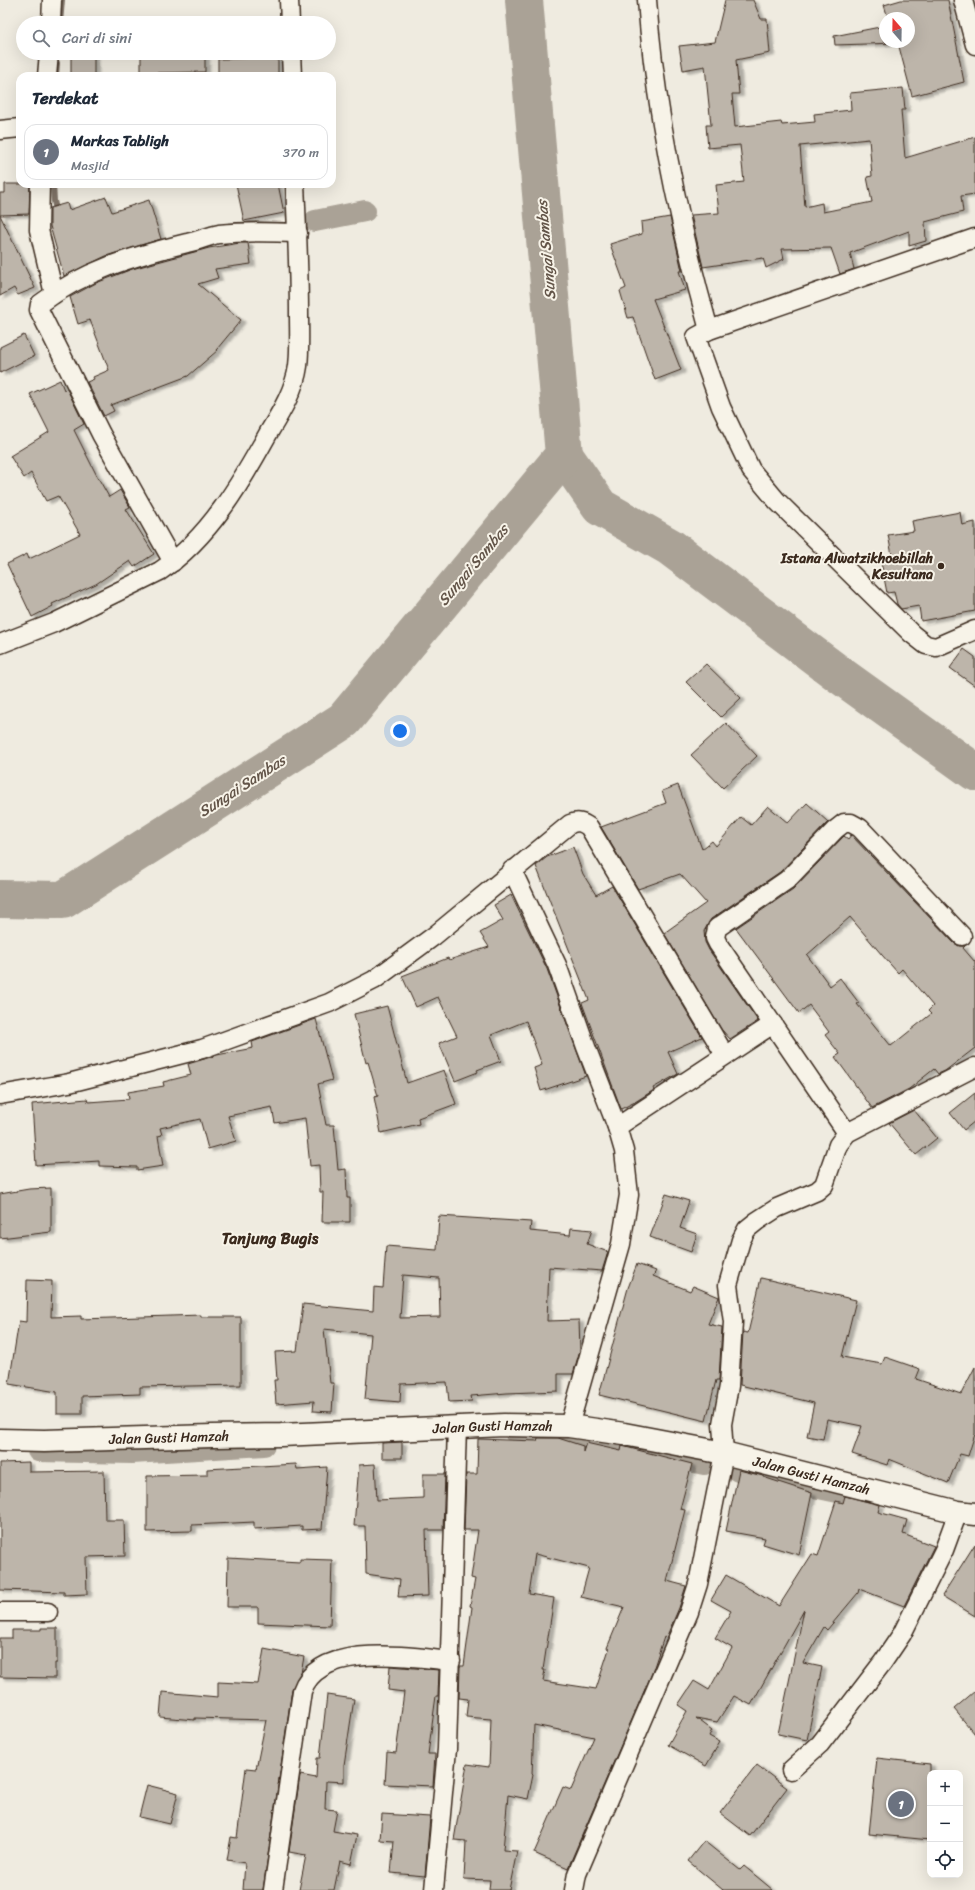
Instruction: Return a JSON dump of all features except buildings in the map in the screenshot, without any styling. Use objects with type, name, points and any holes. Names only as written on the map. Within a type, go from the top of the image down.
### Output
[{"type":"street","points":[[51,16],[52,0]]},
{"type":"street","points":[[289,0],[290,16]]},
{"type":"street","points":[[647,0],[652,56],[681,225],[709,330]]},
{"type":"street","points":[[963,0],[975,45]]},
{"type":"street","points":[[47,72],[48,60]]},
{"type":"street","points":[[291,60],[292,72]]},
{"type":"street","points":[[0,130],[16,128]]},
{"type":"street","points":[[40,188],[39,230],[54,294]]},
{"type":"street","points":[[0,644],[54,623],[160,571],[173,562],[207,528],[244,478],[291,390],[298,367],[298,232],[295,188]]},
{"type":"street","points":[[173,562],[101,434],[39,310],[40,304],[54,294],[110,265],[217,234],[298,232]]},
{"type":"street","points":[[975,238],[709,330],[696,337],[721,407],[751,470],[777,501],[912,634],[926,645],[936,647],[943,645],[975,630]]},
{"type":"street","points":[[0,1095],[69,1083],[202,1049],[329,1003],[374,980],[393,967],[434,936],[512,870],[570,824],[576,821],[582,822],[589,827],[726,1055]]},
{"type":"street","points":[[847,1133],[718,944],[715,938],[717,928],[787,880],[835,830],[844,823],[851,823],[860,828],[962,936]]},
{"type":"street","points":[[512,870],[557,965],[586,1047],[617,1127],[624,1151],[629,1195],[621,1244],[569,1426]]},
{"type":"street","points":[[617,1127],[773,1024]]},
{"type":"street","points":[[574,1890],[577,1874],[689,1612],[698,1584],[724,1453],[722,1424],[730,1386],[733,1322],[728,1285],[741,1240],[747,1229],[757,1221],[777,1208],[817,1191],[824,1185],[838,1145],[847,1133],[880,1115],[974,1070]]},
{"type":"street","name":"Jalan Gusti Hamzah","points":[[0,1440],[44,1441],[281,1435],[504,1425],[569,1426],[724,1453],[966,1513]]},
{"type":"street","points":[[434,1890],[447,1749],[457,1427]]},
{"type":"street","points":[[791,1770],[820,1744],[883,1662],[902,1634],[944,1550],[966,1513]]},
{"type":"street","points":[[0,1612],[48,1612]]},
{"type":"street","points":[[273,1890],[302,1691],[309,1676],[327,1665],[360,1657],[388,1655],[450,1661]]},
{"type":"waterway","points":[[61,16],[62,0]]},
{"type":"waterway","name":"Sungai Sambas","points":[[0,899],[63,900],[344,720],[564,455],[524,0]]},
{"type":"waterway","points":[[56,72],[57,63]]},
{"type":"waterway","points":[[53,188],[57,214]]},
{"type":"waterway","points":[[315,221],[365,211]]},
{"type":"waterway","points":[[564,455],[600,507],[670,547],[840,675],[975,772]]},
{"type":"waterway","points":[[516,1434],[526,1434],[665,1456],[704,1464]]},
{"type":"waterway","points":[[38,1451],[132,1453],[264,1445]]},
{"type":"waterway","points":[[738,1471],[847,1494]]},
{"type":"place","name":"Istana Alwatzikhoebillah Kesultana","points":[[941,566]]},
{"type":"place","name":"Markas Tabligh","points":[[901,1804]]},
{"type":"district","name":"Tanjung Bugis","points":[[270,1238]]}]
